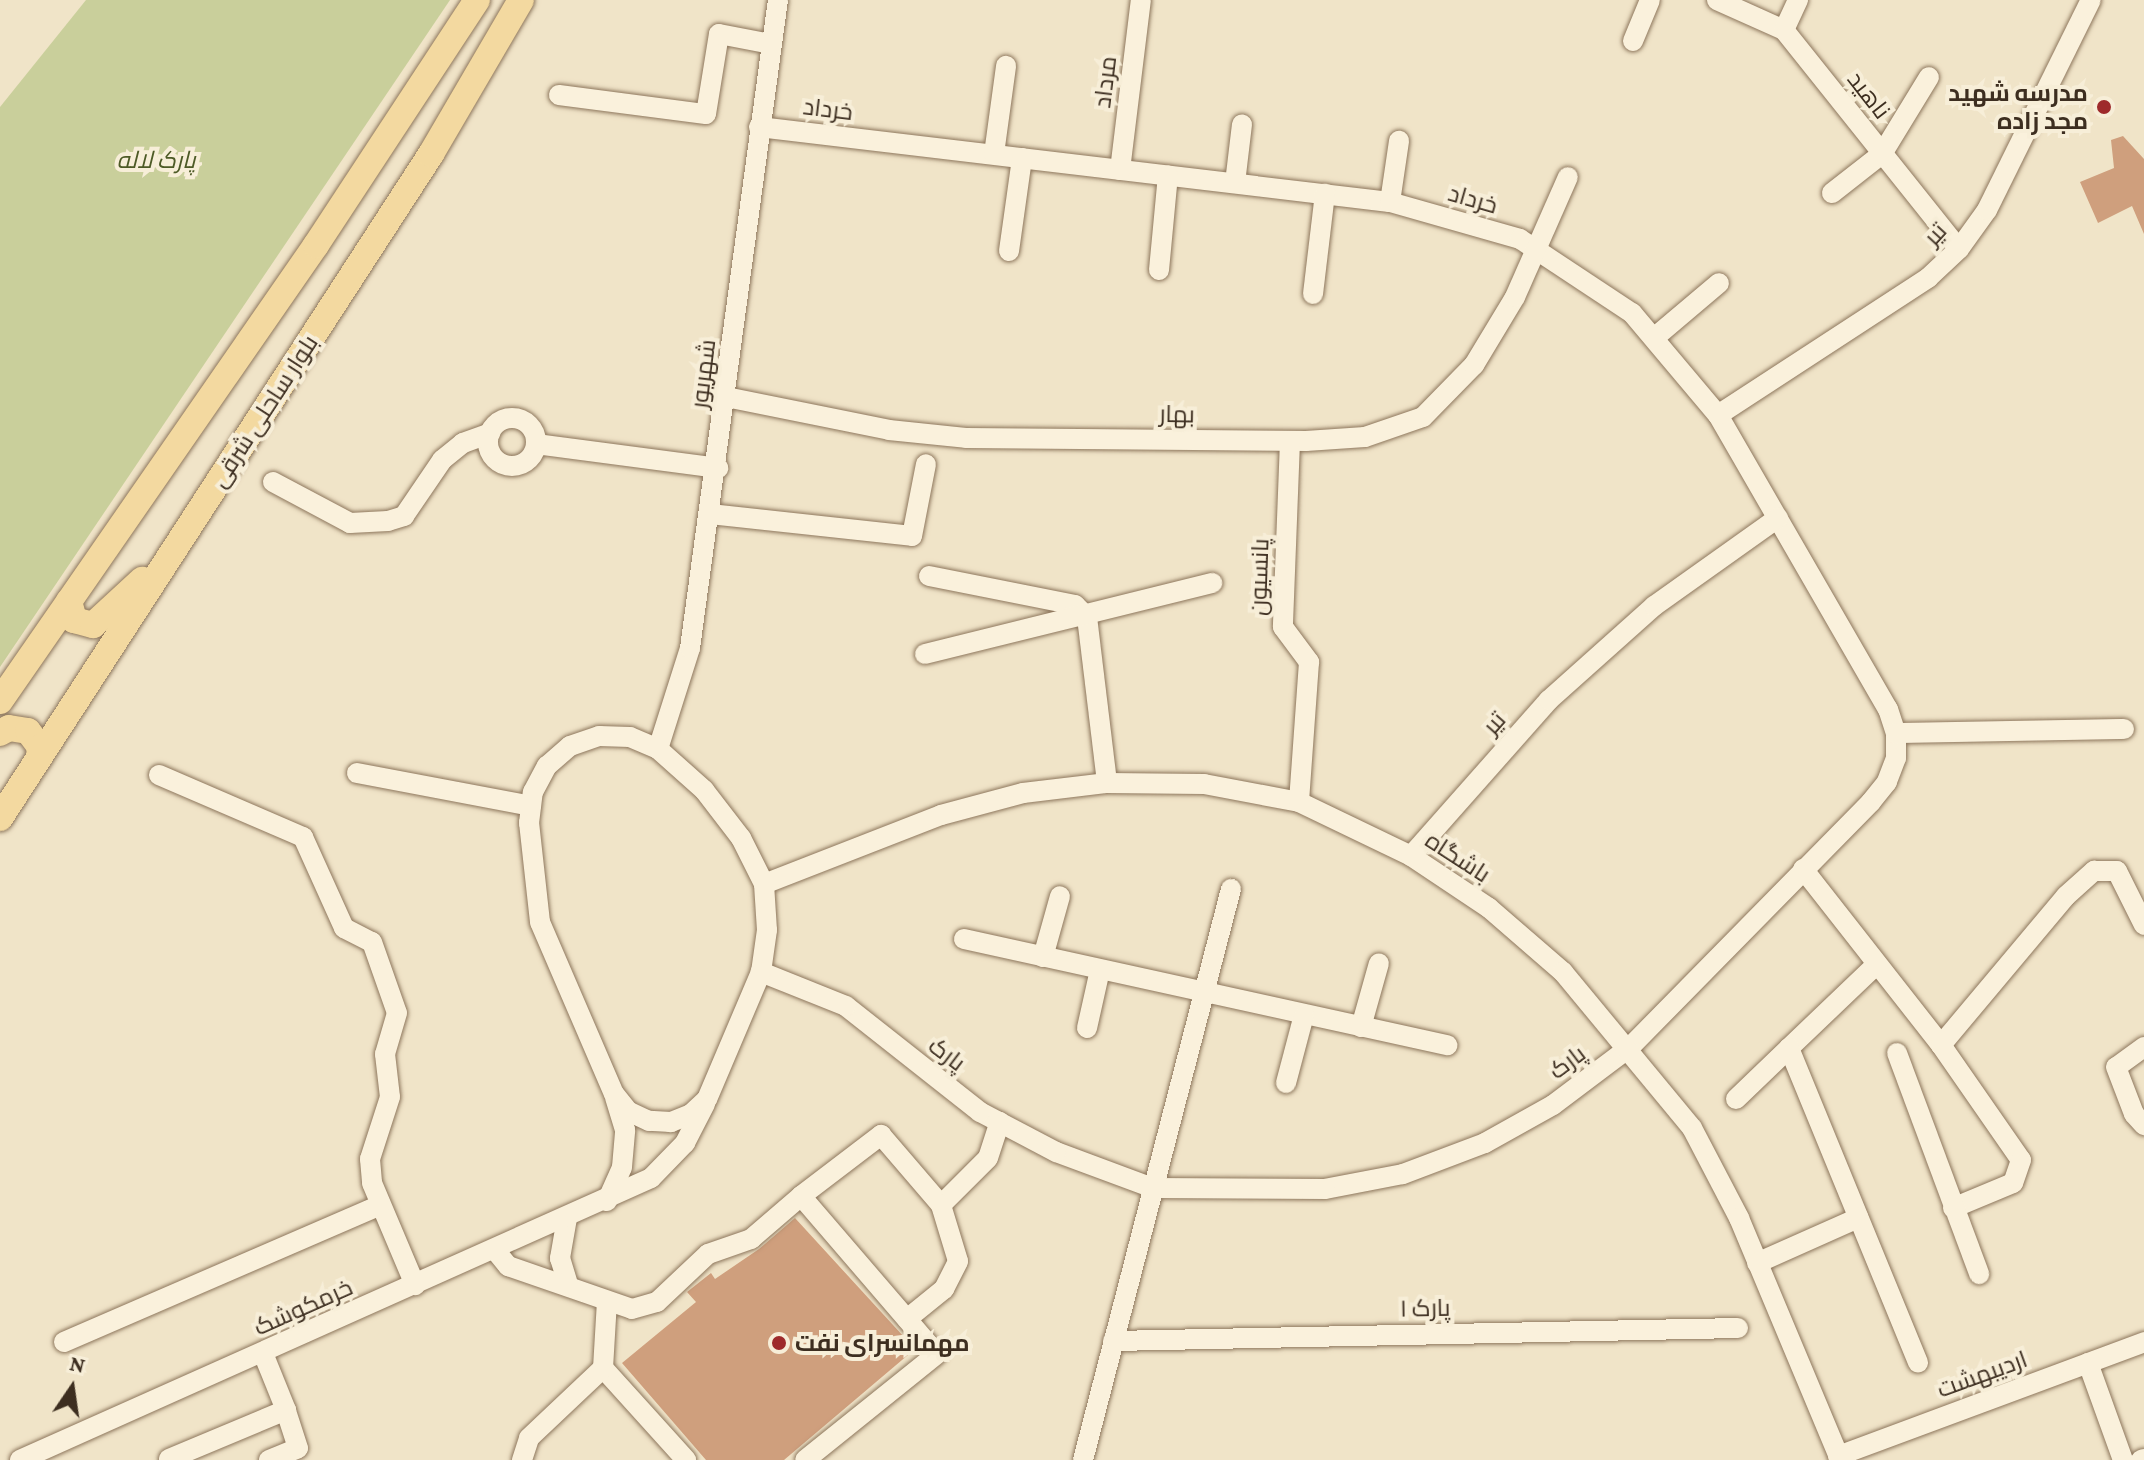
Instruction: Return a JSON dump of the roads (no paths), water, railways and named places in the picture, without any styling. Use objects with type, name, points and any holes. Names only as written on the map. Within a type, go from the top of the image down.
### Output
[{"type":"main road","name":"بلوار ساحلی شرقی","points":[[0,701],[394,129],[477,0]]},
{"type":"main road","name":"بلوار ساحلی شرقی","points":[[0,818],[431,154],[521,0]]},
{"type":"main road","points":[[69,601],[74,620],[93,625],[175,547]]},
{"type":"main road","points":[[0,733],[9,728],[28,731],[40,747],[39,757]]},
{"type":"street","name":"شهریور","points":[[658,749],[690,648],[718,468],[759,127],[778,0]]},
{"type":"street","name":"مرداد","points":[[1120,170],[1141,0]]},
{"type":"street","points":[[1633,41],[1650,0]]},
{"type":"street","name":"ناهید","points":[[1717,0],[1784,30],[1959,249]]},
{"type":"street","points":[[1784,30],[1798,0]]},
{"type":"street","name":"تیر","points":[[1718,415],[1928,278],[1959,249],[1987,210],[2091,0]]},
{"type":"street","points":[[559,95],[706,114],[719,34],[771,44]]},
{"type":"street","points":[[994,154],[1006,66]]},
{"type":"street","points":[[1832,193],[1882,154],[1929,77]]},
{"type":"street","points":[[1235,183],[1242,124]]},
{"type":"street","name":"خرداد","points":[[759,127],[1390,202],[1520,239],[1632,313],[1718,415],[1888,709],[1896,733],[1896,758]]},
{"type":"street","points":[[1390,202],[1399,141]]},
{"type":"street","points":[[1009,251],[1022,158]]},
{"type":"street","points":[[1159,270],[1168,175]]},
{"type":"street","name":"بهار","points":[[726,397],[889,430],[966,438],[1290,441],[1365,437],[1423,417],[1474,365],[1536,250],[1568,177]]},
{"type":"street","points":[[1313,294],[1325,194]]},
{"type":"street","points":[[1654,338],[1719,283]]},
{"type":"street","points":[[273,482],[350,523],[388,521],[404,516],[442,460],[463,443],[490,433],[499,422],[514,418],[528,424],[536,444]]},
{"type":"street","points":[[490,433],[493,456],[506,465],[522,463],[536,444]]},
{"type":"street","name":"پانسیون","points":[[1290,441],[1283,627],[1309,662],[1299,802]]},
{"type":"street","points":[[536,444],[718,468]]},
{"type":"street","points":[[710,514],[912,536],[926,464]]},
{"type":"street","name":"تیر","points":[[1411,856],[1549,700],[1654,606],[1778,518]]},
{"type":"street","points":[[929,576],[1075,605],[1087,617],[1107,783]]},
{"type":"street","points":[[925,654],[1087,617],[1212,583]]},
{"type":"street","points":[[1896,733],[2124,729]]},
{"type":"street","points":[[607,1201],[623,1155],[625,1130],[614,1094],[540,922],[531,806],[547,766],[570,746],[615,736],[658,749],[704,790],[741,838],[764,884]]},
{"type":"street","name":"پارک","points":[[761,972],[846,1006],[904,1055],[1000,1122],[1056,1152],[1153,1188],[1325,1189],[1403,1174],[1485,1143],[1553,1105],[1630,1047],[1871,802],[1887,782],[1896,758]]},
{"type":"street","points":[[357,773],[531,806]]},
{"type":"street","points":[[159,775],[303,837],[344,928],[372,942],[397,1013],[385,1054],[390,1097],[370,1159],[379,1206],[415,1285]]},
{"type":"street","name":"باشگاه","points":[[764,884],[941,815],[1023,793],[1107,783],[1204,784],[1299,802],[1411,856],[1489,908],[1563,972],[1630,1047],[1692,1128],[1757,1263],[1839,1458]]},
{"type":"street","points":[[1803,869],[1941,1045],[2021,1160],[2013,1183],[1953,1208]]},
{"type":"street","points":[[1941,1045],[2066,896],[2094,871],[2117,871],[2144,925]]},
{"type":"street","name":"خرمکوشک","points":[[20,1460],[607,1201],[651,1178],[677,1152],[707,1099],[761,972],[767,930],[764,884]]},
{"type":"street","points":[[1083,1460],[1231,889]]},
{"type":"street","points":[[1043,957],[1060,896]]},
{"type":"street","points":[[964,939],[1448,1045]]},
{"type":"street","points":[[1361,1027],[1379,963]]},
{"type":"street","points":[[1736,1099],[1877,964]]},
{"type":"street","points":[[1087,1028],[1100,970]]},
{"type":"street","points":[[1286,1083],[1304,1015]]},
{"type":"street","points":[[2144,1047],[2116,1067],[2134,1114],[2144,1125]]},
{"type":"street","points":[[1789,1048],[1918,1363]]},
{"type":"street","points":[[1897,1053],[1979,1274]]},
{"type":"street","points":[[614,1094],[628,1111],[649,1121],[671,1122],[691,1114],[707,1099]]},
{"type":"street","points":[[941,1205],[988,1158],[1000,1122]]},
{"type":"street","points":[[495,1250],[508,1266],[568,1284],[607,1301],[632,1309],[657,1302],[708,1254],[751,1239],[881,1135],[941,1205],[958,1261],[944,1289],[907,1319]]},
{"type":"street","points":[[801,1196],[937,1354],[805,1460]]},
{"type":"street","points":[[64,1342],[379,1206]]},
{"type":"street","points":[[567,1218],[560,1258],[568,1284]]},
{"type":"street","points":[[1757,1263],[1858,1218]]},
{"type":"street","points":[[522,1460],[529,1438],[603,1368],[607,1301]]},
{"type":"street","name":"پارک ۱","points":[[1113,1341],[1738,1328]]},
{"type":"street","name":"اردیبهشت","points":[[1839,1458],[2144,1342]]},
{"type":"street","points":[[263,1353],[300,1454],[269,1460]]},
{"type":"street","points":[[2088,1363],[2123,1460]]},
{"type":"street","points":[[603,1368],[686,1460]]},
{"type":"street","points":[[169,1459],[286,1410]]},
{"type":"place","name":"مدرسه شهید مجد زاده","points":[[2104,107]]},
{"type":"place","name":"مهمانسرای نفت","points":[[779,1343]]},
{"type":"park label","name":"پارک لاله","points":[[156,160]]}]
